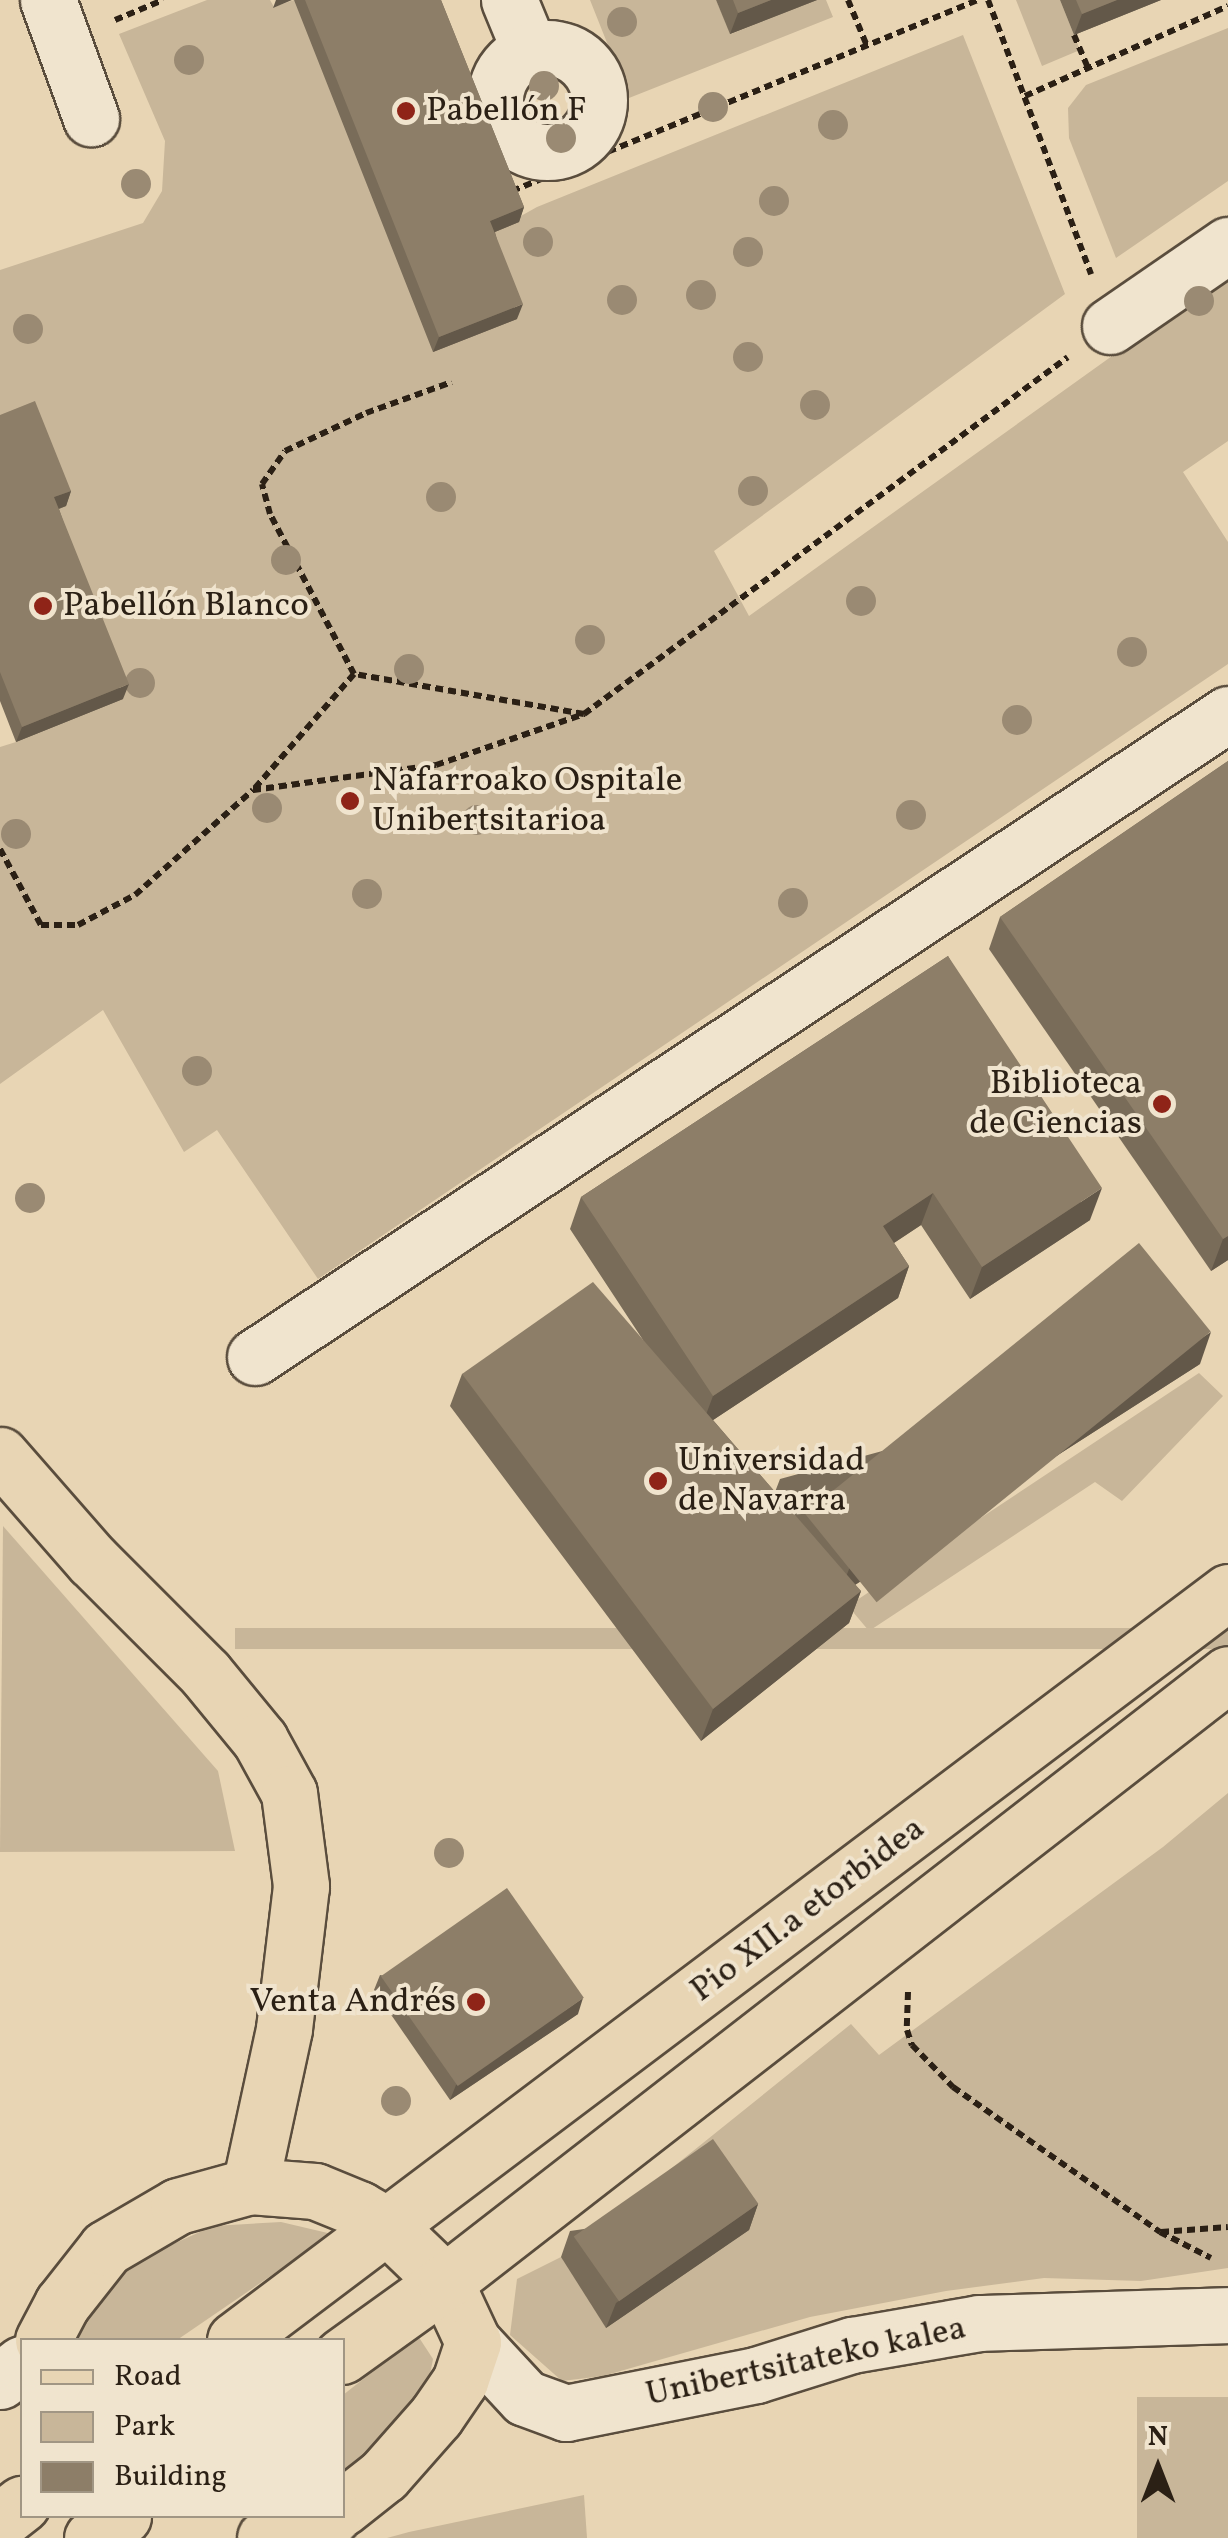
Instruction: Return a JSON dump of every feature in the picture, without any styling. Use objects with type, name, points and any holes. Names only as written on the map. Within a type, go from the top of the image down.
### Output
[{"type":"main road","points":[[0,1454],[92,1560],[205,1673],[260,1740],[289,1794],[301,1886],[284,2029],[250,2186]]},
{"type":"main road","name":"Pio XII.a etorbidea","points":[[239,2338],[1228,1592]]},
{"type":"main road","name":"Pio XII.a etorbidea","points":[[345,2354],[446,2282],[1228,1674]]},
{"type":"main road","points":[[44,2338],[62,2304],[106,2248],[178,2206],[250,2186],[315,2191],[385,2224],[446,2282],[473,2342],[460,2381],[436,2416],[384,2475],[345,2506]]},
{"type":"main road","points":[[265,2538],[327,2518]]},
{"type":"street","points":[[48,0],[91,118]]},
{"type":"street","points":[[509,0],[530,51]]},
{"type":"street","points":[[1110,326],[1228,245]]},
{"type":"street","points":[[255,1357],[1228,714]]},
{"type":"street","name":"Unibertsitateko kalea","points":[[473,2342],[525,2398],[566,2413],[756,2376],[852,2345],[979,2323],[1228,2315]]},
{"type":"street","points":[[0,2381],[20,2366]]},
{"type":"path","points":[[100,26],[164,0]]},
{"type":"path","points":[[848,0],[866,46]]},
{"type":"path","points":[[511,192],[978,0]]},
{"type":"path","points":[[254,790],[436,765],[584,714],[1110,326],[988,0]]},
{"type":"path","points":[[1024,96],[1228,6]]},
{"type":"path","points":[[1074,35],[1088,68]]},
{"type":"path","points":[[354,674],[270,514],[262,484],[285,450],[366,413],[452,382]]},
{"type":"path","points":[[354,674],[584,714]]},
{"type":"path","points":[[0,849],[41,925],[78,925],[135,894],[254,790],[354,674]]},
{"type":"path","points":[[905,2012],[912,2045],[953,2087],[1160,2232],[1228,2266]]},
{"type":"path","points":[[1160,2232],[1228,2227]]},
{"type":"green space","name":"Nafarroako Ospitale Unibertsitarioa","points":[[207,0],[270,0],[274,7],[294,0],[485,236],[537,207],[963,35],[1065,294],[714,551],[749,616],[1228,273],[1228,441],[1183,472],[1228,542],[1228,664],[318,1279],[217,1130],[184,1152],[103,1010],[0,1084],[0,747],[16,742],[49,512],[65,506],[0,428],[0,270],[143,223],[162,191],[165,141],[119,34]]},
{"type":"green space","points":[[590,0],[716,0],[731,34],[816,0],[826,0],[833,17],[629,98]]},
{"type":"green space","points":[[1016,0],[1060,0],[1080,50],[1042,66]]},
{"type":"green space","points":[[1228,28],[1228,181],[1116,258],[1069,138],[1068,108],[1086,85]]},
{"type":"green space","points":[[1199,1373],[1223,1396],[1122,1501],[1095,1482],[869,1631],[848,1606]]},
{"type":"green space","points":[[3,1526],[218,1771],[235,1851],[0,1852]]},
{"type":"green space","points":[[235,1628],[1228,1628],[1228,1649],[235,1649]]},
{"type":"green space","points":[[1228,1793],[1228,2268],[1141,2281],[1044,2278],[946,2291],[810,2317],[603,2376],[562,2381],[510,2335],[517,2279],[561,2257],[851,2024],[879,2055],[1163,1847]]},
{"type":"green space","points":[[281,2222],[332,2234],[180,2338],[72,2338],[85,2310],[129,2264],[213,2226]]},
{"type":"green space","points":[[418,2336],[433,2359],[428,2385],[390,2440],[345,2474],[345,2393]]},
{"type":"green space","points":[[1137,2397],[1228,2397],[1228,2538],[1137,2538]]},
{"type":"green space","points":[[584,2495],[587,2538],[387,2538],[409,2532]]},
{"type":"building","name":"Pabellón F","points":[[305,0],[441,0],[524,207],[490,221],[523,304],[439,337]]},
{"type":"building","points":[[733,0],[771,0],[738,13]]},
{"type":"building","points":[[1076,0],[1117,0],[1082,14]]},
{"type":"building","name":"Pabellón Blanco","points":[[35,401],[71,491],[54,497],[129,684],[22,727],[0,672],[0,415]]},
{"type":"building","name":"Biblioteca de Ciencias","points":[[1228,761],[1228,1236],[1223,1239],[1000,917]]},
{"type":"building","points":[[948,956],[1102,1188],[982,1267],[933,1193],[883,1226],[909,1266],[713,1396],[581,1197]]},
{"type":"building","points":[[1139,1243],[1211,1332],[877,1602],[805,1514]]},
{"type":"building","points":[[593,1282],[861,1591],[713,1709],[462,1374]]},
{"type":"building","name":"Venta Andrés","points":[[507,1888],[584,1998],[458,2086],[381,1976]]},
{"type":"building","points":[[713,2139],[758,2204],[619,2301],[574,2237]]},
{"type":"place","name":"Pabellón F","points":[[406,111]]},
{"type":"place","name":"Pabellón Blanco","points":[[43,606]]},
{"type":"place","name":"Nafarroako Ospitale Unibertsitarioa","points":[[350,801]]},
{"type":"place","name":"Biblioteca de Ciencias","points":[[1162,1104]]},
{"type":"place","name":"Universidad de Navarra","points":[[658,1481]]},
{"type":"place","name":"Venta Andrés","points":[[476,2002]]}]
